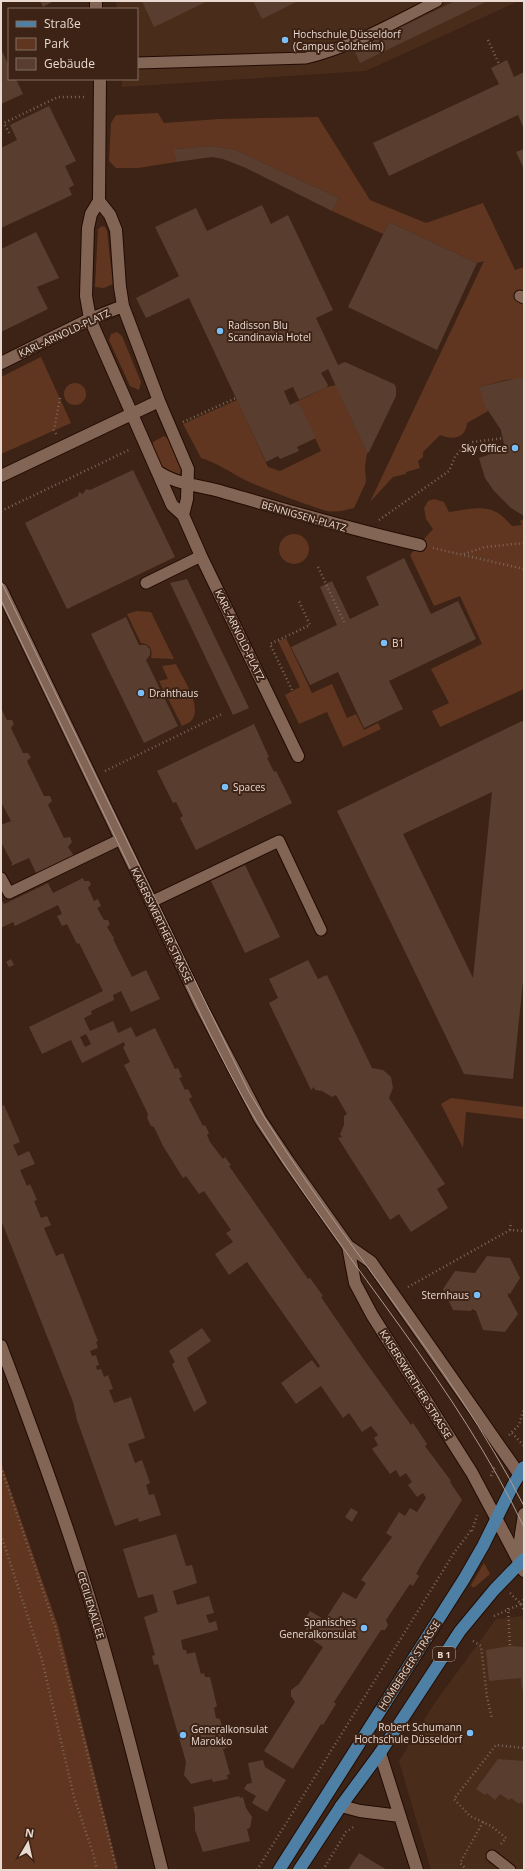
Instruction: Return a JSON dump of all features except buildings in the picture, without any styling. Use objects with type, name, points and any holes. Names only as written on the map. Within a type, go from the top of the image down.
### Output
[{"type":"main road","name":"B 1","points":[[496,1518],[522,1474]]},
{"type":"main road","name":"HOMBERGER STRASSE","points":[[279,1870],[464,1579],[483,1546],[496,1518]]},
{"type":"main road","name":"B 1","points":[[299,1870],[341,1806],[380,1754],[460,1631],[494,1590],[523,1565]]},
{"type":"street","points":[[100,80],[99,201],[110,215],[116,230],[120,287],[123,306]]},
{"type":"street","name":"KARL-ARNOLD-PLATZ","points":[[99,201],[91,214],[88,228],[86,296],[90,320],[172,505],[183,514],[201,556],[298,756]]},
{"type":"street","name":"KARL-ARNOLD-PLATZ","points":[[1,363],[90,320],[123,306],[159,401],[188,469],[189,484],[183,514]]},
{"type":"street","points":[[1,476],[159,401]]},
{"type":"street","points":[[157,471],[176,482],[189,484]]},
{"type":"street","name":"BENNIGSEN-PLATZ","points":[[189,484],[202,486],[360,532],[420,545]]},
{"type":"street","name":"KAISERSWERTHER STRASSE","points":[[1,590],[233,1070],[260,1119],[348,1246],[371,1262],[522,1474]]},
{"type":"street","name":"KAISERSWERTHER STRASSE","points":[[348,1246],[355,1283],[372,1315],[472,1473],[523,1565]]},
{"type":"street","name":"CECILIENALLEE","points":[[1,1346],[41,1451],[81,1571],[129,1736],[162,1870]]},
{"type":"street","points":[[523,1565],[520,1541],[524,1514]]},
{"type":"street","points":[[380,1754],[417,1870]]},
{"type":"street","points":[[341,1806],[360,1811],[400,1816]]},
{"type":"lane","points":[[138,62],[306,58],[327,53],[355,41],[437,1]]},
{"type":"lane","points":[[138,57],[311,52],[344,40],[355,41]]},
{"type":"lane","points":[[146,583],[201,556]]},
{"type":"lane","points":[[1,878],[9,893],[121,839]]},
{"type":"lane","points":[[151,902],[280,841],[321,930]]},
{"type":"lane","points":[[492,1856],[510,1870]]},
{"type":"path","points":[[488,40],[499,64]]},
{"type":"path","points":[[9,133],[4,123],[58,97],[100,97]]},
{"type":"path","points":[[60,398],[54,430],[63,447]]},
{"type":"path","points":[[170,428],[236,398]]},
{"type":"path","points":[[360,532],[389,514],[449,472],[455,457],[464,446],[473,442],[504,438]]},
{"type":"path","points":[[1,511],[145,442]]},
{"type":"path","points":[[464,555],[485,547],[524,543]]},
{"type":"path","points":[[420,545],[524,569]]},
{"type":"path","points":[[318,567],[344,622]]},
{"type":"path","points":[[292,690],[270,644],[310,625],[298,599]]},
{"type":"path","points":[[91,777],[222,714]]},
{"type":"path","points":[[510,1230],[511,1222]]},
{"type":"path","points":[[390,1289],[410,1287],[510,1230],[524,1231]]},
{"type":"path","points":[[524,1408],[519,1425],[512,1432],[524,1446]]},
{"type":"path","points":[[1,1467],[55,1626],[117,1870]]},
{"type":"path","name":"HOMBERGER STRASSE","points":[[257,1870],[454,1553],[472,1530]]},
{"type":"path","points":[[1,1535],[42,1660],[74,1797],[93,1853],[97,1870]]},
{"type":"path","points":[[512,1595],[521,1604],[524,1611]]},
{"type":"path","points":[[491,1617],[508,1608],[521,1604],[524,1599]]},
{"type":"path","points":[[508,1608],[510,1646]]},
{"type":"path","points":[[470,1645],[478,1635]]},
{"type":"path","points":[[473,1640],[481,1646],[487,1697],[492,1719]]},
{"type":"path","points":[[492,1856],[506,1838],[483,1822],[470,1816],[454,1799],[496,1745],[524,1748]]},
{"type":"path","points":[[467,1870],[460,1862],[483,1822]]},
{"type":"path","points":[[323,1870],[346,1832],[357,1824]]},
{"type":"shaded area","name":"Hochschule Düsseldorf (Campus Golzheim)","points":[[116,1],[519,1],[366,71],[122,87],[122,80],[138,80],[138,8],[117,8]]},
{"type":"shaded area","name":"Robert Schumann Hochschule Düsseldorf","points":[[522,1616],[524,1622],[524,1870],[431,1870],[399,1761],[434,1704],[496,1619]]},
{"type":"green space","points":[[158,113],[164,123],[219,119],[318,117],[370,200],[426,223],[483,203],[515,270],[524,267],[524,378],[506,380],[479,387],[488,411],[467,423],[464,432],[458,437],[445,437],[440,435],[423,452],[423,457],[418,461],[420,468],[406,472],[406,474],[393,477],[370,502],[484,261],[477,263],[389,222],[383,234],[332,211],[339,198],[236,150],[212,146],[175,149],[176,162],[138,168],[116,168],[109,161],[111,123],[116,115]]},
{"type":"green space","points":[[102,226],[105,227],[107,231],[113,284],[104,288],[95,287],[98,229]]},
{"type":"green space","points":[[117,332],[122,336],[141,382],[139,390],[130,386],[109,340],[111,334]]},
{"type":"green space","points":[[41,357],[71,423],[1,454],[1,377]]},
{"type":"green space","points":[[75,383],[83,386],[86,394],[83,402],[75,405],[67,402],[64,394],[67,386]]},
{"type":"green space","points":[[336,385],[367,453],[365,466],[366,482],[354,508],[342,511],[323,510],[245,480],[218,465],[201,458],[183,424],[237,400],[268,467],[280,471],[321,451],[298,401],[327,387]]},
{"type":"green space","points":[[164,436],[170,439],[181,469],[180,474],[170,478],[160,467],[155,457],[153,447],[153,442]]},
{"type":"green space","points":[[434,499],[444,502],[449,512],[474,508],[492,510],[502,516],[512,526],[522,525],[520,521],[524,519],[524,689],[440,727],[432,711],[449,703],[431,669],[482,644],[460,596],[434,606],[410,555],[433,529],[426,519],[424,508],[428,501]]},
{"type":"green space","points":[[294,534],[305,538],[309,549],[305,560],[294,564],[283,560],[279,549],[283,538]]},
{"type":"green space","points":[[137,611],[151,612],[174,659],[151,658],[152,652],[149,646],[141,643],[127,614]]},
{"type":"green space","points":[[286,638],[312,693],[332,684],[347,718],[356,714],[364,730],[378,723],[381,729],[343,747],[327,712],[299,724],[285,695],[300,687],[278,641]]},
{"type":"green space","points":[[176,664],[191,693],[195,709],[194,716],[190,722],[182,726],[159,681],[168,679],[162,666]]},
{"type":"green space","points":[[451,1098],[524,1107],[524,1119],[466,1112],[463,1148],[441,1104]]},
{"type":"green space","points":[[1,1463],[58,1626],[118,1870],[1,1870]]},
{"type":"green space","points":[[484,1563],[490,1574],[475,1587],[472,1587],[471,1585]]},
{"type":"tram line","points":[[1,581],[249,1092],[282,1145],[317,1196],[461,1399],[494,1452],[524,1506]]},
{"type":"tram line","points":[[1,600],[211,1036],[258,1124],[298,1185],[435,1376],[497,1475],[524,1527]]},
{"type":"place","name":"Hochschule Düsseldorf (Campus Golzheim)","points":[[285,40]]},
{"type":"place","name":"Radisson Blu Scandinavia Hotel","points":[[220,331]]},
{"type":"place","name":"Sky Office","points":[[515,448]]},
{"type":"place","name":"B1","points":[[384,643]]},
{"type":"place","name":"Drahthaus","points":[[141,693]]},
{"type":"place","name":"Spaces","points":[[225,787]]},
{"type":"place","name":"Sternhaus","points":[[477,1295]]},
{"type":"place","name":"Spanisches Generalkonsulat","points":[[364,1628]]},
{"type":"place","name":"Robert Schumann Hochschule Düsseldorf","points":[[470,1733]]},
{"type":"place","name":"Generalkonsulat Marokko","points":[[183,1735]]}]
